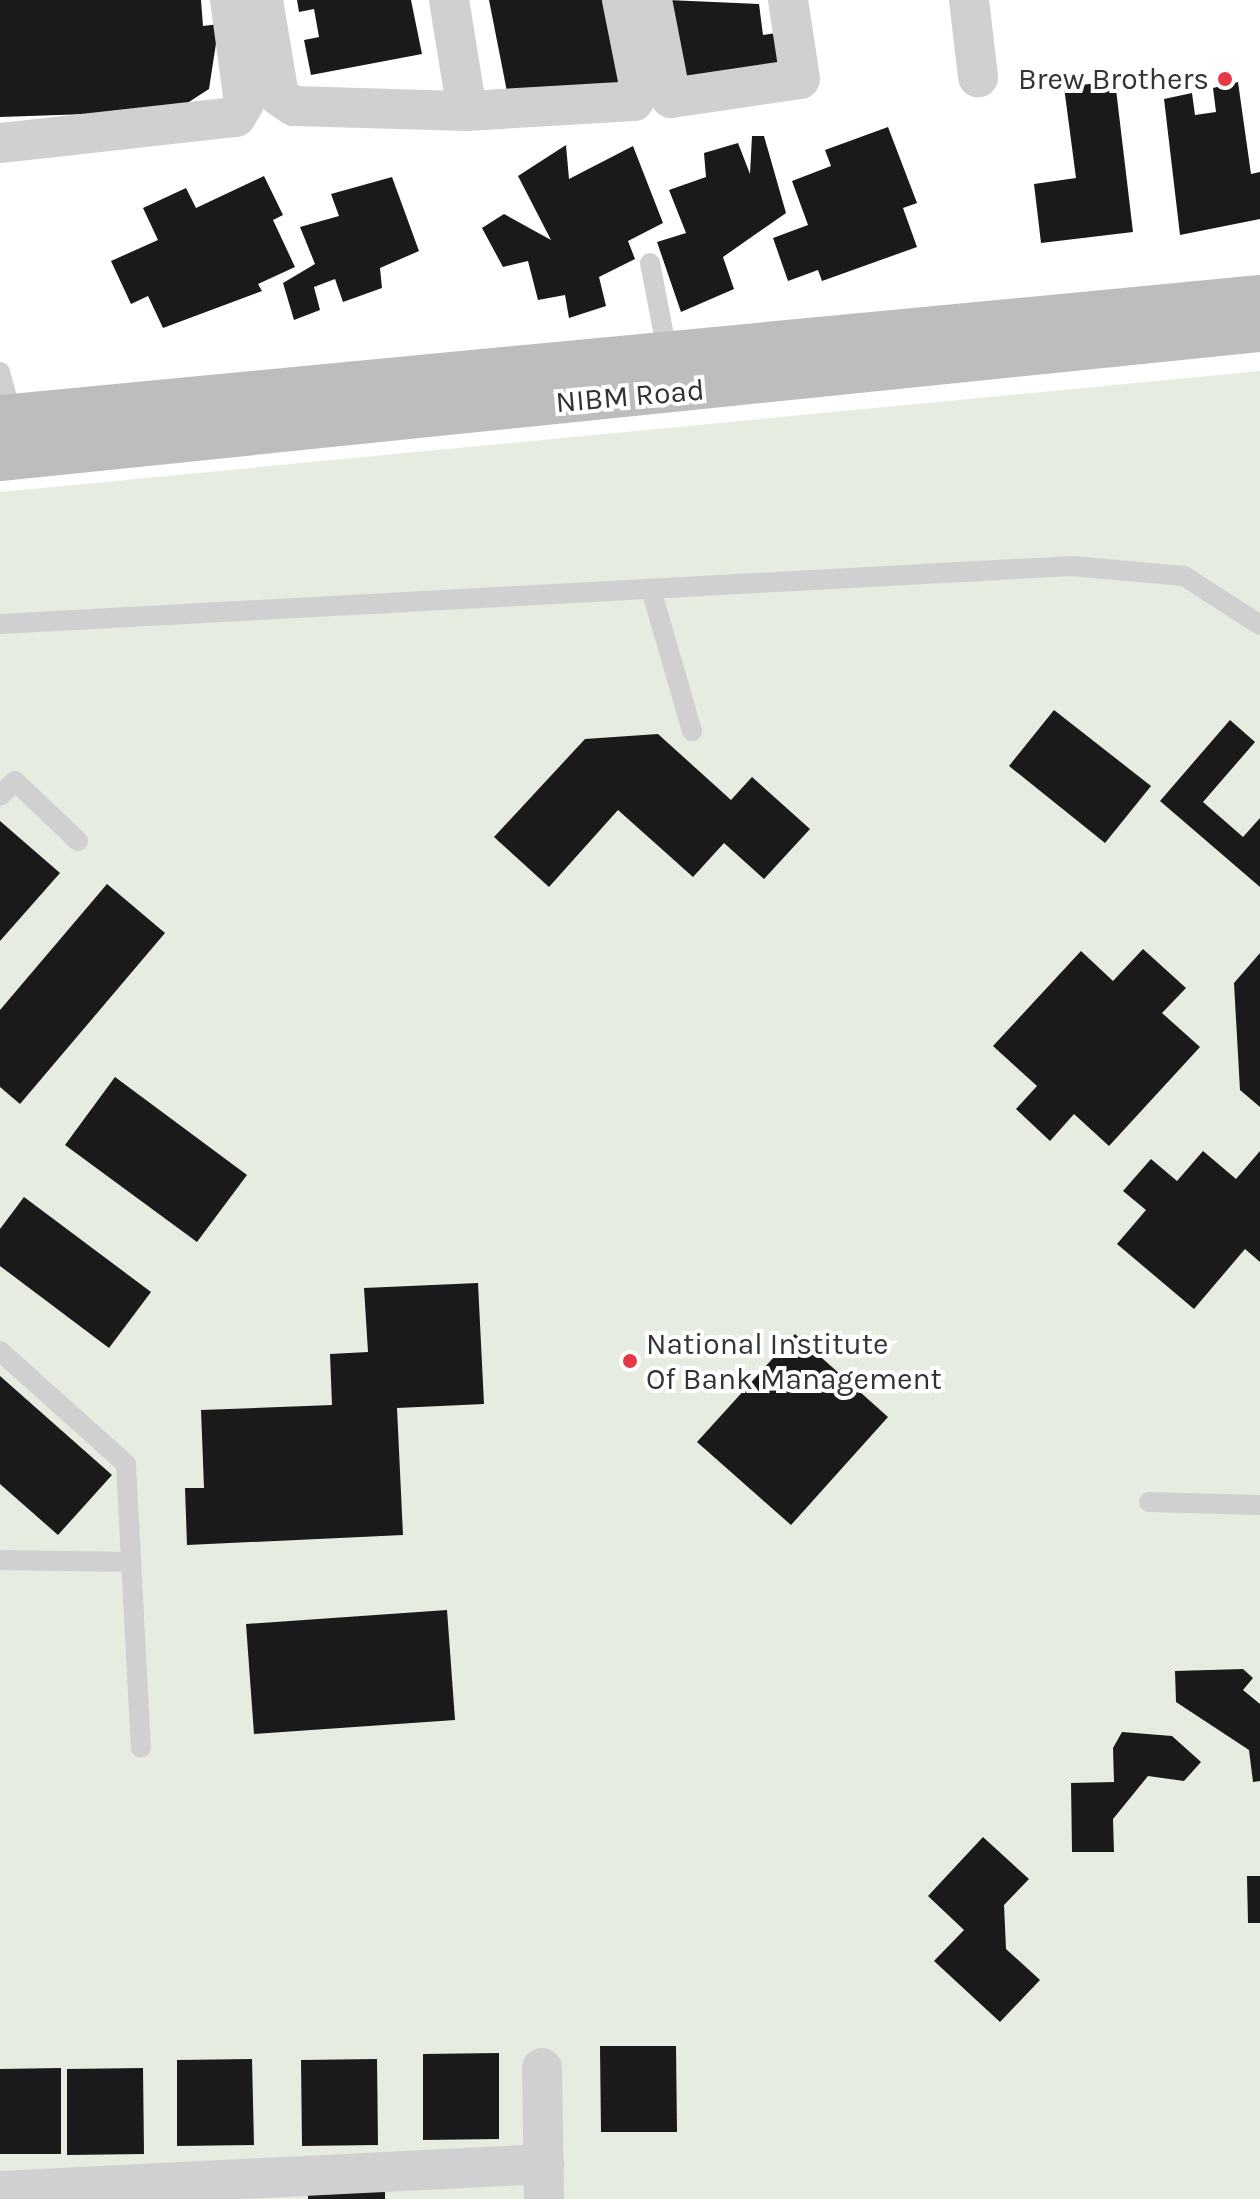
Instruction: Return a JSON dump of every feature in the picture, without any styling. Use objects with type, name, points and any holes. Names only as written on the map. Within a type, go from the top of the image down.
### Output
[{"type":"street","points":[[0,143],[236,117],[244,103],[230,0]]},
{"type":"street","points":[[263,0],[279,96],[294,106],[467,111],[634,101],[639,85],[622,0]]},
{"type":"street","points":[[449,0],[467,111]]},
{"type":"street","points":[[652,0],[671,98],[800,79],[788,0]]},
{"type":"street","points":[[969,0],[978,77]]},
{"type":"street","name":"NIBM Road","points":[[6,417],[667,351],[1260,297]]},
{"type":"street","name":"NIBM Road","points":[[0,459],[1260,330]]},
{"type":"street","points":[[0,2191],[544,2181],[542,2068]]},
{"type":"lane","points":[[650,263],[667,351]]},
{"type":"lane","points":[[0,372],[6,417]]},
{"type":"lane","points":[[0,624],[1072,566],[1184,576],[1260,625]]},
{"type":"lane","points":[[651,589],[692,731]]},
{"type":"lane","points":[[0,796],[15,781],[78,841]]},
{"type":"lane","points":[[0,1351],[126,1464],[141,1748]]},
{"type":"lane","points":[[1149,1502],[1260,1505]]},
{"type":"lane","points":[[0,1560],[131,1562]]},
{"type":"shaded area","name":"National Institute Of Bank Management","points":[[1260,371],[1260,2199],[0,2199],[0,492]]},
{"type":"building","points":[[0,0],[201,0],[203,26],[219,24],[209,89],[175,111],[0,117]]},
{"type":"building","points":[[297,0],[411,0],[422,54],[311,75],[304,40],[319,37],[314,9],[299,12]]},
{"type":"building","points":[[489,0],[603,0],[620,86],[510,107]]},
{"type":"building","points":[[668,0],[759,4],[763,35],[783,32],[790,81],[680,85]]},
{"type":"building","points":[[1115,81],[1133,232],[1041,243],[1034,184],[1076,178],[1064,87]]},
{"type":"building","points":[[1238,82],[1251,174],[1260,172],[1260,219],[1180,235],[1164,99],[1192,93],[1195,115],[1216,112],[1213,88]]},
{"type":"building","points":[[888,127],[917,203],[903,208],[917,247],[822,281],[818,270],[788,281],[773,238],[808,225],[792,181],[831,166],[825,150]]},
{"type":"building","points":[[752,136],[764,136],[786,213],[723,257],[734,289],[681,312],[657,242],[686,233],[669,190],[706,177],[704,153],[738,143],[750,174]]},
{"type":"building","points":[[566,145],[569,179],[633,146],[663,223],[628,241],[635,259],[599,277],[606,306],[569,318],[565,295],[538,300],[528,261],[503,267],[482,228],[504,214],[551,240],[518,176]]},
{"type":"building","points":[[264,176],[283,215],[273,220],[295,267],[258,284],[262,291],[163,328],[148,296],[131,304],[111,261],[158,240],[143,208],[186,188],[196,208]]},
{"type":"building","points":[[392,177],[419,251],[380,268],[382,288],[343,302],[335,279],[314,287],[320,310],[294,320],[283,283],[315,264],[300,227],[339,216],[331,194]]},
{"type":"building","points":[[1054,710],[1151,786],[1105,843],[1009,766]]},
{"type":"building","points":[[1230,720],[1255,742],[1203,802],[1243,837],[1260,818],[1260,887],[1160,801]]},
{"type":"building","points":[[658,734],[731,800],[752,777],[810,829],[764,879],[724,843],[693,877],[618,810],[549,887],[494,837],[585,739]]},
{"type":"building","points":[[0,821],[60,873],[0,941]]},
{"type":"building","points":[[107,884],[165,933],[20,1104],[0,1087],[0,1010]]},
{"type":"building","points":[[1143,949],[1186,988],[1162,1013],[1200,1047],[1109,1146],[1074,1114],[1050,1141],[1016,1109],[1037,1086],[993,1046],[1081,951],[1113,981]]},
{"type":"building","points":[[1260,953],[1260,1107],[1240,1090],[1234,983]]},
{"type":"building","points":[[115,1077],[247,1175],[197,1242],[65,1145]]},
{"type":"building","points":[[1203,1151],[1236,1179],[1260,1151],[1260,1262],[1245,1249],[1194,1309],[1117,1244],[1146,1210],[1123,1191],[1151,1159],[1177,1181]]},
{"type":"building","points":[[24,1197],[151,1292],[109,1348],[0,1266],[0,1229]]},
{"type":"building","points":[[478,1283],[484,1404],[397,1408],[403,1535],[187,1545],[185,1488],[204,1488],[201,1410],[332,1405],[330,1354],[368,1352],[364,1288]]},
{"type":"building","points":[[795,1334],[888,1417],[791,1525],[697,1442]]},
{"type":"building","points":[[0,1376],[112,1475],[58,1535],[0,1484]]},
{"type":"building","points":[[447,1610],[455,1720],[254,1734],[246,1624]]},
{"type":"building","points":[[1243,1669],[1253,1678],[1243,1690],[1260,1704],[1260,1781],[1253,1782],[1249,1750],[1176,1702],[1175,1671]]},
{"type":"building","points":[[1122,1732],[1172,1736],[1201,1762],[1184,1781],[1148,1776],[1113,1819],[1114,1852],[1072,1852],[1071,1783],[1114,1782],[1113,1748]]},
{"type":"building","points":[[983,1837],[1029,1879],[1004,1905],[1006,1949],[1040,1980],[1000,2022],[934,1961],[964,1930],[928,1896]]},
{"type":"building","points":[[1247,1876],[1260,1876],[1260,1923],[1248,1923]]},
{"type":"building","points":[[600,2046],[676,2046],[677,2132],[601,2132]]},
{"type":"building","points":[[499,2053],[499,2139],[423,2140],[423,2054]]},
{"type":"building","points":[[252,2059],[254,2145],[177,2146],[177,2060]]},
{"type":"building","points":[[377,2059],[378,2145],[302,2146],[301,2060]]},
{"type":"building","points":[[61,2068],[61,2154],[0,2154],[0,2069]]},
{"type":"building","points":[[143,2068],[144,2154],[67,2155],[67,2069]]},
{"type":"building","points":[[385,2190],[385,2199],[308,2199],[308,2191]]},
{"type":"place","name":"Brew Brothers","points":[[1225,79]]},
{"type":"place","name":"National Institute Of Bank Management","points":[[630,1361]]}]
